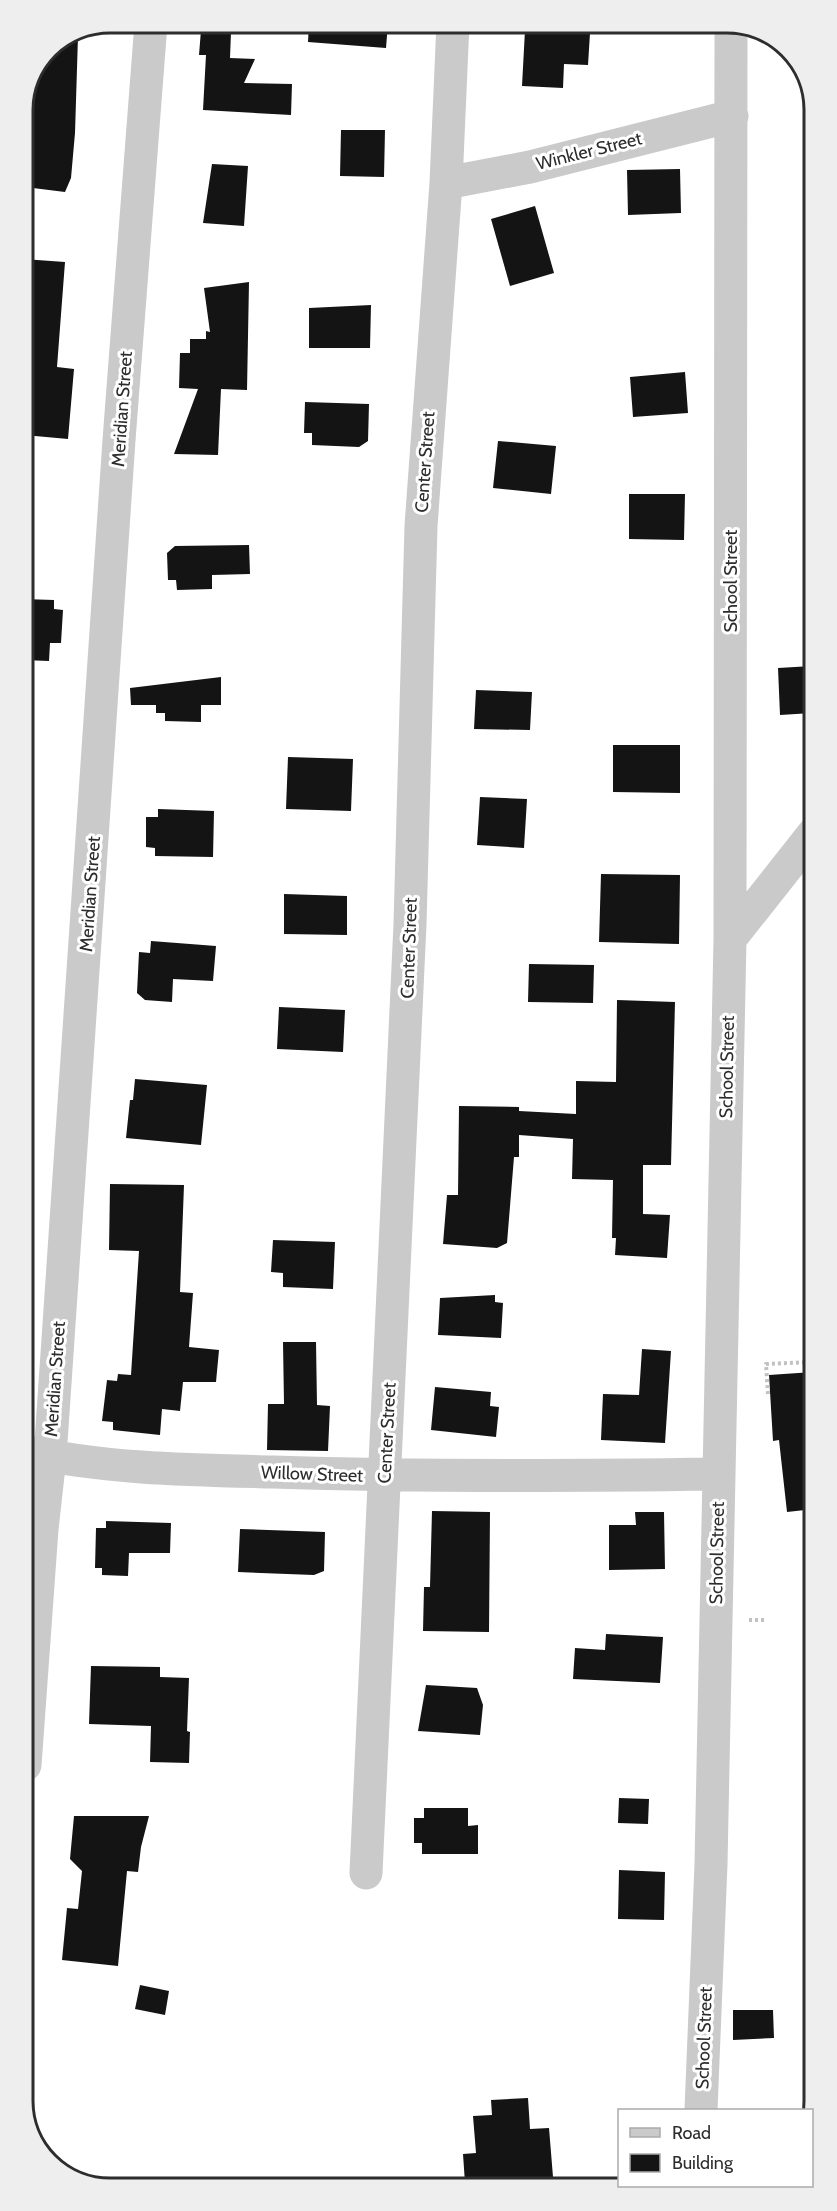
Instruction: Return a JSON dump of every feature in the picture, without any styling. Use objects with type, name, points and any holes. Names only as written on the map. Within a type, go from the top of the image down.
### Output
[{"type":"street","name":"Meridian Street","points":[[33,1654],[42,1529],[38,1454],[150,33]]},
{"type":"street","name":"Center Street","points":[[366,1873],[410,924],[421,526],[446,183],[453,33]]},
{"type":"street","name":"School Street","points":[[702,2109],[711,1864],[730,939],[731,33]]},
{"type":"street","name":"Winkler Street","points":[[446,183],[530,167],[732,116]]},
{"type":"street","points":[[730,939],[804,845]]},
{"type":"street","name":"Willow Street","points":[[38,1454],[146,1468],[386,1476],[531,1477],[719,1474]]},
{"type":"path","points":[[768,1394],[766,1364],[804,1362]]},
{"type":"building","points":[[201,33],[231,33],[230,58],[255,59],[244,83],[292,84],[291,115],[203,110],[206,55],[199,55]]},
{"type":"building","points":[[308,33],[387,33],[386,48],[308,42]]},
{"type":"building","points":[[525,33],[590,33],[588,65],[564,64],[563,88],[522,86]]},
{"type":"building","points":[[78,40],[75,133],[71,178],[65,192],[33,188],[33,112],[36,90],[49,63],[59,52]]},
{"type":"building","points":[[341,130],[385,130],[384,177],[340,176]]},
{"type":"building","points":[[212,164],[248,166],[244,226],[203,223]]},
{"type":"building","points":[[680,169],[681,213],[628,215],[627,170]]},
{"type":"building","points":[[535,206],[554,273],[510,286],[491,219]]},
{"type":"building","points":[[33,260],[65,262],[57,367],[74,369],[68,439],[33,436]]},
{"type":"building","points":[[249,282],[247,390],[221,389],[218,455],[174,454],[198,389],[179,388],[180,353],[190,353],[190,339],[206,339],[206,331],[210,332],[204,288]]},
{"type":"building","points":[[371,305],[370,348],[309,348],[309,308]]},
{"type":"building","points":[[685,372],[688,413],[633,417],[630,377]]},
{"type":"building","points":[[305,402],[369,404],[368,441],[359,447],[312,445],[312,433],[304,433]]},
{"type":"building","points":[[498,441],[556,446],[551,494],[493,488]]},
{"type":"building","points":[[629,494],[685,494],[684,540],[629,539]]},
{"type":"building","points":[[249,545],[250,574],[212,575],[212,589],[177,590],[176,580],[168,580],[167,553],[175,546]]},
{"type":"building","points":[[33,599],[54,600],[54,609],[63,610],[61,643],[50,643],[49,661],[33,660]]},
{"type":"building","points":[[804,666],[804,714],[780,715],[778,668]]},
{"type":"building","points":[[221,677],[221,705],[201,705],[201,722],[165,721],[165,713],[156,713],[156,705],[131,705],[130,688]]},
{"type":"building","points":[[476,690],[532,692],[530,730],[474,729]]},
{"type":"building","points":[[613,745],[680,745],[680,793],[613,792]]},
{"type":"building","points":[[288,757],[353,759],[351,811],[286,809]]},
{"type":"building","points":[[480,797],[527,799],[524,848],[477,845]]},
{"type":"building","points":[[158,809],[214,811],[213,857],[155,856],[155,848],[146,847],[146,817],[158,817]]},
{"type":"building","points":[[601,874],[680,875],[679,944],[599,942]]},
{"type":"building","points":[[284,894],[347,896],[347,935],[284,934]]},
{"type":"building","points":[[151,941],[216,946],[213,981],[173,979],[172,1002],[145,1000],[137,993],[139,952],[150,953]]},
{"type":"building","points":[[529,964],[594,965],[593,1003],[528,1002]]},
{"type":"building","points":[[617,1000],[675,1002],[671,1165],[643,1165],[643,1214],[670,1215],[667,1258],[615,1255],[616,1238],[612,1238],[613,1180],[572,1179],[573,1139],[519,1135],[519,1157],[514,1157],[507,1243],[497,1248],[443,1244],[447,1195],[458,1195],[459,1106],[519,1107],[519,1111],[576,1114],[576,1081],[616,1082]]},
{"type":"building","points":[[279,1007],[345,1010],[343,1052],[277,1049]]},
{"type":"building","points":[[135,1079],[207,1085],[201,1145],[126,1138]]},
{"type":"building","points":[[110,1184],[184,1185],[180,1292],[193,1293],[189,1347],[219,1350],[216,1382],[183,1382],[180,1411],[162,1409],[160,1435],[113,1430],[113,1422],[102,1421],[107,1380],[117,1381],[118,1374],[131,1375],[139,1251],[109,1250]]},
{"type":"building","points":[[273,1240],[335,1242],[333,1289],[283,1287],[283,1273],[271,1272]]},
{"type":"building","points":[[495,1295],[495,1302],[503,1303],[501,1338],[438,1335],[440,1298]]},
{"type":"building","points":[[283,1342],[316,1342],[317,1405],[330,1406],[328,1451],[267,1450],[268,1404],[284,1404]]},
{"type":"building","points":[[642,1349],[671,1351],[665,1443],[601,1440],[603,1394],[639,1395]]},
{"type":"building","points":[[804,1373],[804,1510],[787,1512],[779,1440],[773,1441],[769,1375]]},
{"type":"building","points":[[435,1387],[491,1392],[490,1406],[499,1407],[496,1437],[431,1430]]},
{"type":"building","points":[[432,1511],[490,1512],[489,1632],[423,1631],[424,1587],[430,1587]]},
{"type":"building","points":[[635,1512],[664,1512],[665,1569],[609,1570],[609,1525],[636,1525]]},
{"type":"building","points":[[106,1521],[171,1523],[170,1553],[129,1553],[128,1576],[102,1575],[102,1568],[95,1568],[96,1528],[106,1528]]},
{"type":"building","points":[[240,1529],[325,1532],[324,1571],[314,1575],[238,1572]]},
{"type":"building","points":[[606,1634],[663,1637],[660,1683],[573,1679],[575,1648],[605,1650]]},
{"type":"building","points":[[91,1666],[160,1667],[160,1677],[189,1678],[187,1731],[190,1732],[189,1763],[150,1762],[151,1726],[89,1724]]},
{"type":"building","points":[[426,1685],[477,1688],[483,1705],[480,1735],[418,1731]]},
{"type":"building","points":[[619,1798],[649,1799],[648,1824],[618,1823]]},
{"type":"building","points":[[424,1808],[468,1808],[468,1826],[478,1825],[478,1854],[422,1854],[422,1843],[414,1843],[414,1818],[424,1818]]},
{"type":"building","points":[[74,1816],[149,1816],[141,1847],[138,1872],[127,1871],[118,1966],[62,1960],[67,1908],[78,1909],[82,1871],[70,1859]]},
{"type":"building","points":[[619,1870],[665,1872],[664,1920],[618,1919]]},
{"type":"building","points":[[140,1985],[169,1991],[165,2015],[135,2009]]},
{"type":"building","points":[[733,2010],[773,2010],[774,2038],[733,2040]]},
{"type":"building","points":[[528,2098],[530,2129],[549,2128],[553,2177],[465,2178],[463,2154],[476,2153],[473,2116],[492,2115],[491,2100]]}]
